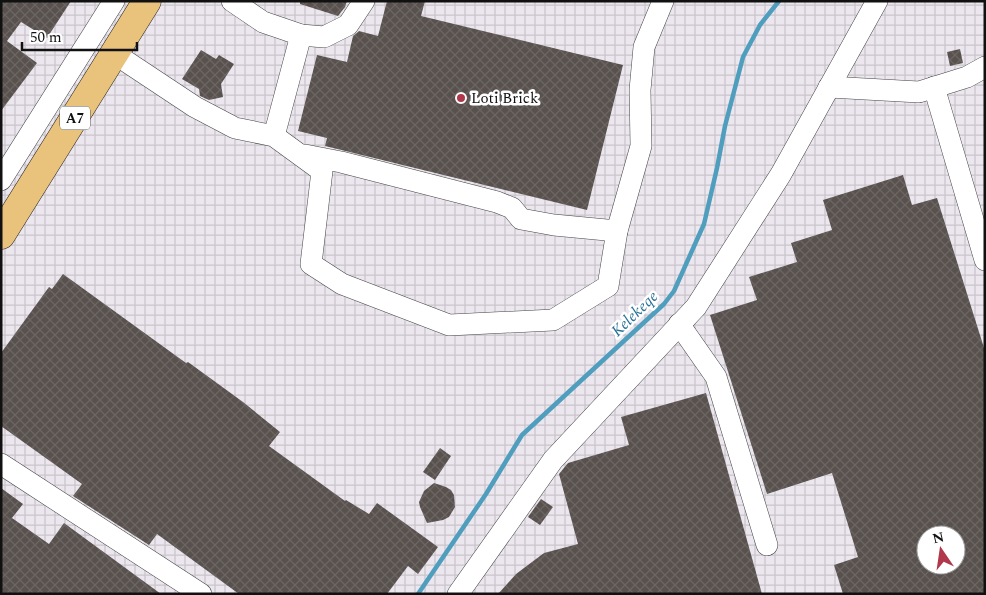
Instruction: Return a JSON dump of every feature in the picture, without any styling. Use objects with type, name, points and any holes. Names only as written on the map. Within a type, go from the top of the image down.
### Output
[{"type":"main road","name":"A7","points":[[1,235],[147,1]]},
{"type":"street","points":[[1,180],[114,1]]},
{"type":"street","points":[[232,1],[263,22],[300,36],[324,37],[348,24],[364,1]]},
{"type":"street","points":[[115,54],[195,107],[235,128],[274,136],[322,171],[311,264],[342,284],[449,325],[553,320],[608,286],[617,232],[641,146],[640,90],[644,47],[663,1]]},
{"type":"street","points":[[458,594],[553,460],[696,307],[781,174],[877,1]]},
{"type":"street","points":[[274,136],[300,36]]},
{"type":"street","points":[[829,87],[919,92],[967,77],[985,67]]},
{"type":"street","points":[[934,87],[985,260]]},
{"type":"street","points":[[298,153],[341,162],[496,202],[512,208],[521,219],[554,225],[617,232]]},
{"type":"street","points":[[679,324],[716,377],[767,545]]},
{"type":"street","points":[[1,464],[201,594]]},
{"type":"shaded area","points":[[1,1],[985,1],[985,594],[1,594]]},
{"type":"building","points":[[1,1],[71,1],[47,38],[21,22],[7,41],[37,63],[1,111]]},
{"type":"building","points":[[300,1],[347,1],[338,16],[300,4]]},
{"type":"building","name":"Loti Brick","points":[[387,1],[425,1],[421,16],[623,65],[587,210],[325,146],[327,138],[298,131],[317,55],[347,62],[353,36],[359,31],[378,36]]},
{"type":"building","points":[[960,49],[963,63],[950,66],[947,52]]},
{"type":"building","points":[[201,50],[216,59],[219,55],[234,64],[221,84],[223,97],[209,100],[200,96],[199,89],[182,79]]},
{"type":"building","points":[[903,175],[912,205],[937,198],[985,351],[985,594],[843,594],[834,565],[858,557],[832,473],[767,494],[710,315],[757,300],[749,277],[797,262],[791,243],[832,230],[823,200]]},
{"type":"building","points":[[63,274],[243,402],[280,432],[269,446],[345,501],[369,514],[377,503],[438,547],[418,574],[408,566],[387,594],[239,594],[157,534],[149,545],[73,496],[82,484],[1,426],[1,353],[49,287],[52,289]]},
{"type":"building","points":[[706,393],[762,594],[498,594],[516,574],[544,553],[578,544],[559,474],[568,463],[629,445],[621,417]]},
{"type":"building","points":[[440,448],[451,456],[435,480],[423,472]]},
{"type":"building","points":[[434,483],[451,490],[454,495],[455,507],[449,517],[427,523],[419,502],[424,491]]},
{"type":"building","points":[[1,488],[23,504],[12,518],[49,544],[64,523],[161,594],[1,594]]},
{"type":"building","points":[[541,499],[553,507],[540,525],[528,517]]},
{"type":"waterway","name":"Kelekeqe","points":[[418,594],[486,494],[522,435],[664,304],[674,291],[704,224],[725,126],[743,57],[760,25],[779,1]]},
{"type":"place","name":"Loti Brick","points":[[461,98]]}]
